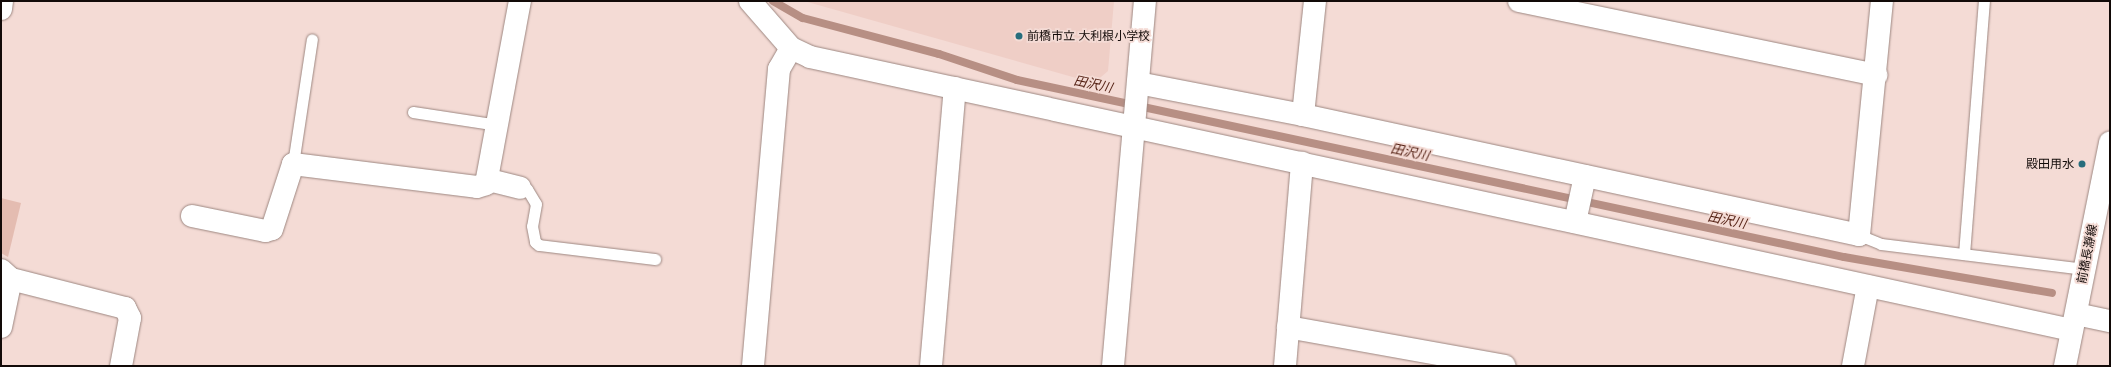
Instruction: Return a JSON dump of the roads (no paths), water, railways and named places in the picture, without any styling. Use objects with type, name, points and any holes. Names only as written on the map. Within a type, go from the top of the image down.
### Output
[{"type":"street","points":[[1,9],[2,1]]},
{"type":"street","points":[[488,180],[520,1]]},
{"type":"street","points":[[750,1],[792,48],[810,57],[1868,286],[2074,322],[2110,321]]},
{"type":"street","points":[[1113,366],[1145,1]]},
{"type":"street","points":[[1303,115],[1315,1]]},
{"type":"street","points":[[1519,1],[1876,75]]},
{"type":"street","points":[[1138,83],[1303,115],[1859,235],[1876,75],[1882,1]]},
{"type":"street","points":[[753,366],[779,69],[792,48]]},
{"type":"street","points":[[931,366],[955,88]]},
{"type":"street","name":"前橋長瀞線","points":[[2065,366],[2110,142]]},
{"type":"street","points":[[1285,366],[1302,163]]},
{"type":"street","points":[[192,216],[265,231],[272,229],[293,164],[477,187],[488,180],[520,188]]},
{"type":"street","points":[[1575,222],[1585,176]]},
{"type":"street","points":[[1,327],[6,274],[125,308],[130,318],[121,366]]},
{"type":"street","points":[[1853,366],[1868,286]]},
{"type":"street","points":[[1288,327],[1505,366]]},
{"type":"lane","points":[[1964,254],[1984,1]]},
{"type":"lane","points":[[293,164],[312,39]]},
{"type":"lane","points":[[413,112],[498,125]]},
{"type":"lane","points":[[520,188],[527,189],[536,204],[532,226],[535,242],[539,245],[655,259]]},
{"type":"lane","points":[[1859,235],[1881,244],[2084,269]]},
{"type":"waterway","name":"田沢川","points":[[773,1],[803,18],[939,54],[1017,80],[1844,257],[2052,293]]},
{"type":"place","name":"前橋市立 大利根小学校","points":[[1019,36]]},
{"type":"place","name":"殿田用水","points":[[2082,164]]}]
